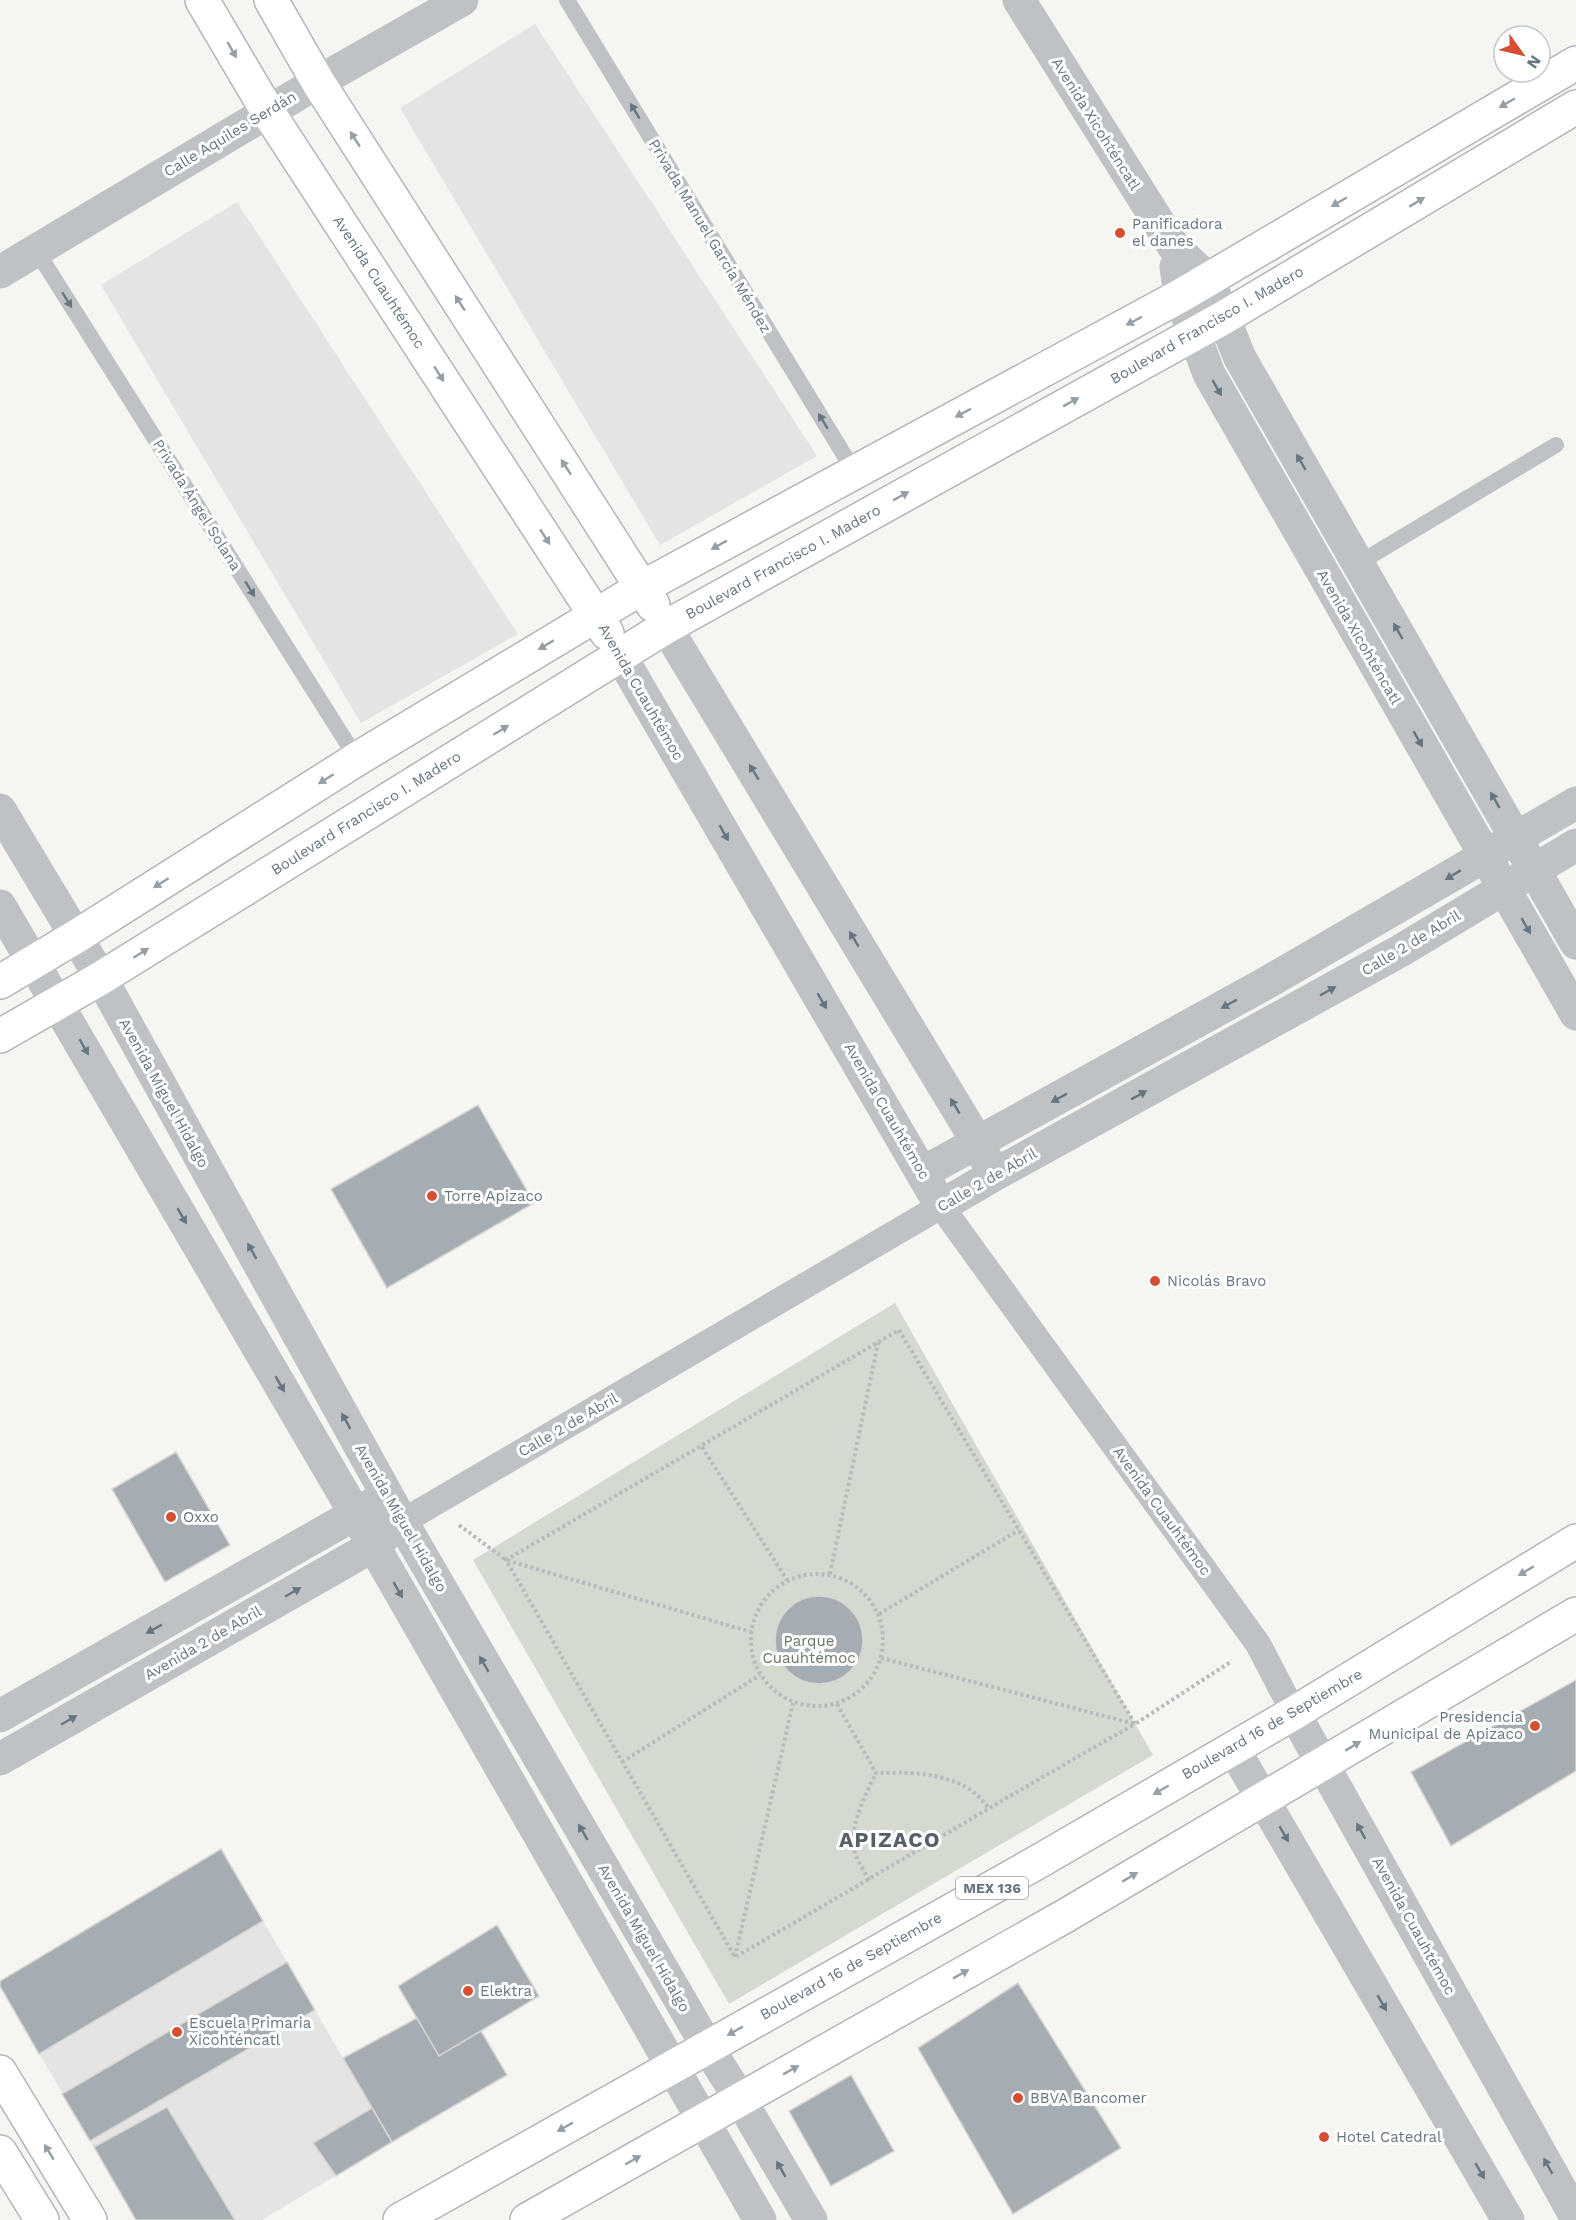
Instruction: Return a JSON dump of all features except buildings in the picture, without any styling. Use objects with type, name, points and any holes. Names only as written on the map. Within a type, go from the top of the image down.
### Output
[{"type":"main road","name":"Avenida Cuauhtémoc","points":[[202,0],[268,112],[620,655]]},
{"type":"main road","points":[[272,0],[318,82],[643,587],[666,627]]},
{"type":"main road","points":[[0,982],[357,759],[643,587],[1180,296],[1576,63]]},
{"type":"main road","name":"Boulevard Francisco I. Madero","points":[[0,1036],[101,978],[666,627],[1223,318],[1576,107]]},
{"type":"main road","name":"Boulevard 16 de Septiembre","points":[[400,2220],[1036,1863],[1294,1713],[1576,1541]]},
{"type":"main road","points":[[527,2220],[1065,1916],[1576,1614]]},
{"type":"main road","points":[[0,2072],[90,2220]]},
{"type":"main road","points":[[0,2151],[38,2213],[68,2184]]},
{"type":"street","name":"Calle Aquiles Serdán","points":[[0,272],[318,82],[462,0]]},
{"type":"street","name":"Avenida Xicohténcatl","points":[[1019,0],[1174,248],[1208,279],[1240,358],[1576,943]]},
{"type":"street","name":"Avenida Xicohténcatl","points":[[1174,248],[1180,296],[1209,374],[1576,1014]]},
{"type":"street","points":[[1293,522],[1326,506]]},
{"type":"street","points":[[666,627],[978,1143],[994,1175]]},
{"type":"street","name":"Avenida Cuauhtémoc","points":[[620,655],[941,1206],[1258,1644],[1294,1713],[1576,2217]]},
{"type":"street","points":[[1392,694],[1424,678]]},
{"type":"street","points":[[922,1173],[1268,982],[1576,803]]},
{"type":"street","name":"Avenida Miguel Hidalgo","points":[[0,810],[101,978],[394,1508],[707,2046],[811,2220]]},
{"type":"street","name":"Calle 2 de Abril","points":[[394,1508],[432,1505],[994,1175],[1400,951],[1576,844]]},
{"type":"street","points":[[0,906],[356,1515],[760,2220]]},
{"type":"street","points":[[1378,919],[1400,951]]},
{"type":"street","points":[[1268,982],[1285,1015]]},
{"type":"street","points":[[234,1306],[270,1284]]},
{"type":"street","points":[[38,1738],[11,1710],[356,1515],[394,1508]]},
{"type":"street","name":"Avenida 2 de Abril","points":[[0,1760],[373,1546],[394,1508]]},
{"type":"street","points":[[190,1609],[208,1640]]},
{"type":"street","points":[[1233,1748],[1508,2220]]},
{"type":"lane","name":"Privada Manuel García Méndez","points":[[567,0],[854,471]]},
{"type":"lane","name":"Privada Ángel Solana","points":[[36,250],[357,759]]},
{"type":"lane","points":[[1359,563],[1556,445]]},
{"type":"path","points":[[506,1560],[899,1330],[1135,1724]]},
{"type":"path","points":[[830,1574],[878,1342]]},
{"type":"path","points":[[702,1446],[787,1580]]},
{"type":"path","points":[[432,1505],[506,1560],[751,1632]]},
{"type":"path","points":[[879,1614],[1019,1530]]},
{"type":"path","points":[[506,1560],[735,1957]]},
{"type":"path","points":[[808,1574],[830,1574],[850,1582],[867,1595],[879,1614],[884,1636],[881,1658],[872,1678],[857,1694],[837,1704],[815,1707],[793,1703],[774,1692],[760,1675],[752,1654],[751,1632],[757,1611],[770,1594],[787,1580],[808,1574]]},
{"type":"path","points":[[735,1957],[869,1880],[988,1807],[1135,1724],[1258,1644]]},
{"type":"path","points":[[881,1658],[1135,1724]]},
{"type":"path","points":[[622,1762],[760,1675]]},
{"type":"path","points":[[735,1957],[793,1703]]},
{"type":"path","points":[[837,1704],[876,1773]]},
{"type":"path","points":[[876,1773],[913,1772],[956,1782],[972,1791],[988,1807]]},
{"type":"path","points":[[869,1880],[854,1849],[857,1819],[876,1773]]},
{"type":"shaded area","points":[[535,24],[817,456],[660,545],[400,108]]},
{"type":"shaded area","points":[[237,202],[518,634],[361,723],[101,285]]},
{"type":"shaded area","name":"Escuela Primaria Xicohténcatl","points":[[221,1849],[392,2142],[262,2220],[136,2220],[0,1986],[0,1981]]},
{"type":"green space","name":"Parque Cuauhtémoc","points":[[895,1303],[1153,1755],[729,2004],[473,1560]]},
{"type":"place","name":"Panificadora el danes","points":[[1120,233]]},
{"type":"place","name":"Torre Apizaco","points":[[432,1196]]},
{"type":"place","name":"Nicolás Bravo","points":[[1155,1281]]},
{"type":"place","name":"Oxxo","points":[[171,1517]]},
{"type":"place","name":"Presidencia Municipal de Apizaco","points":[[1535,1726]]},
{"type":"place","name":"Elektra","points":[[468,1991]]},
{"type":"place","name":"Escuela Primaria Xicohténcatl","points":[[177,2032]]},
{"type":"place","name":"BBVA Bancomer","points":[[1018,2098]]},
{"type":"place","name":"Hotel Catedral","points":[[1324,2137]]},
{"type":"district","name":"APIZACO","points":[[890,1839]]}]
